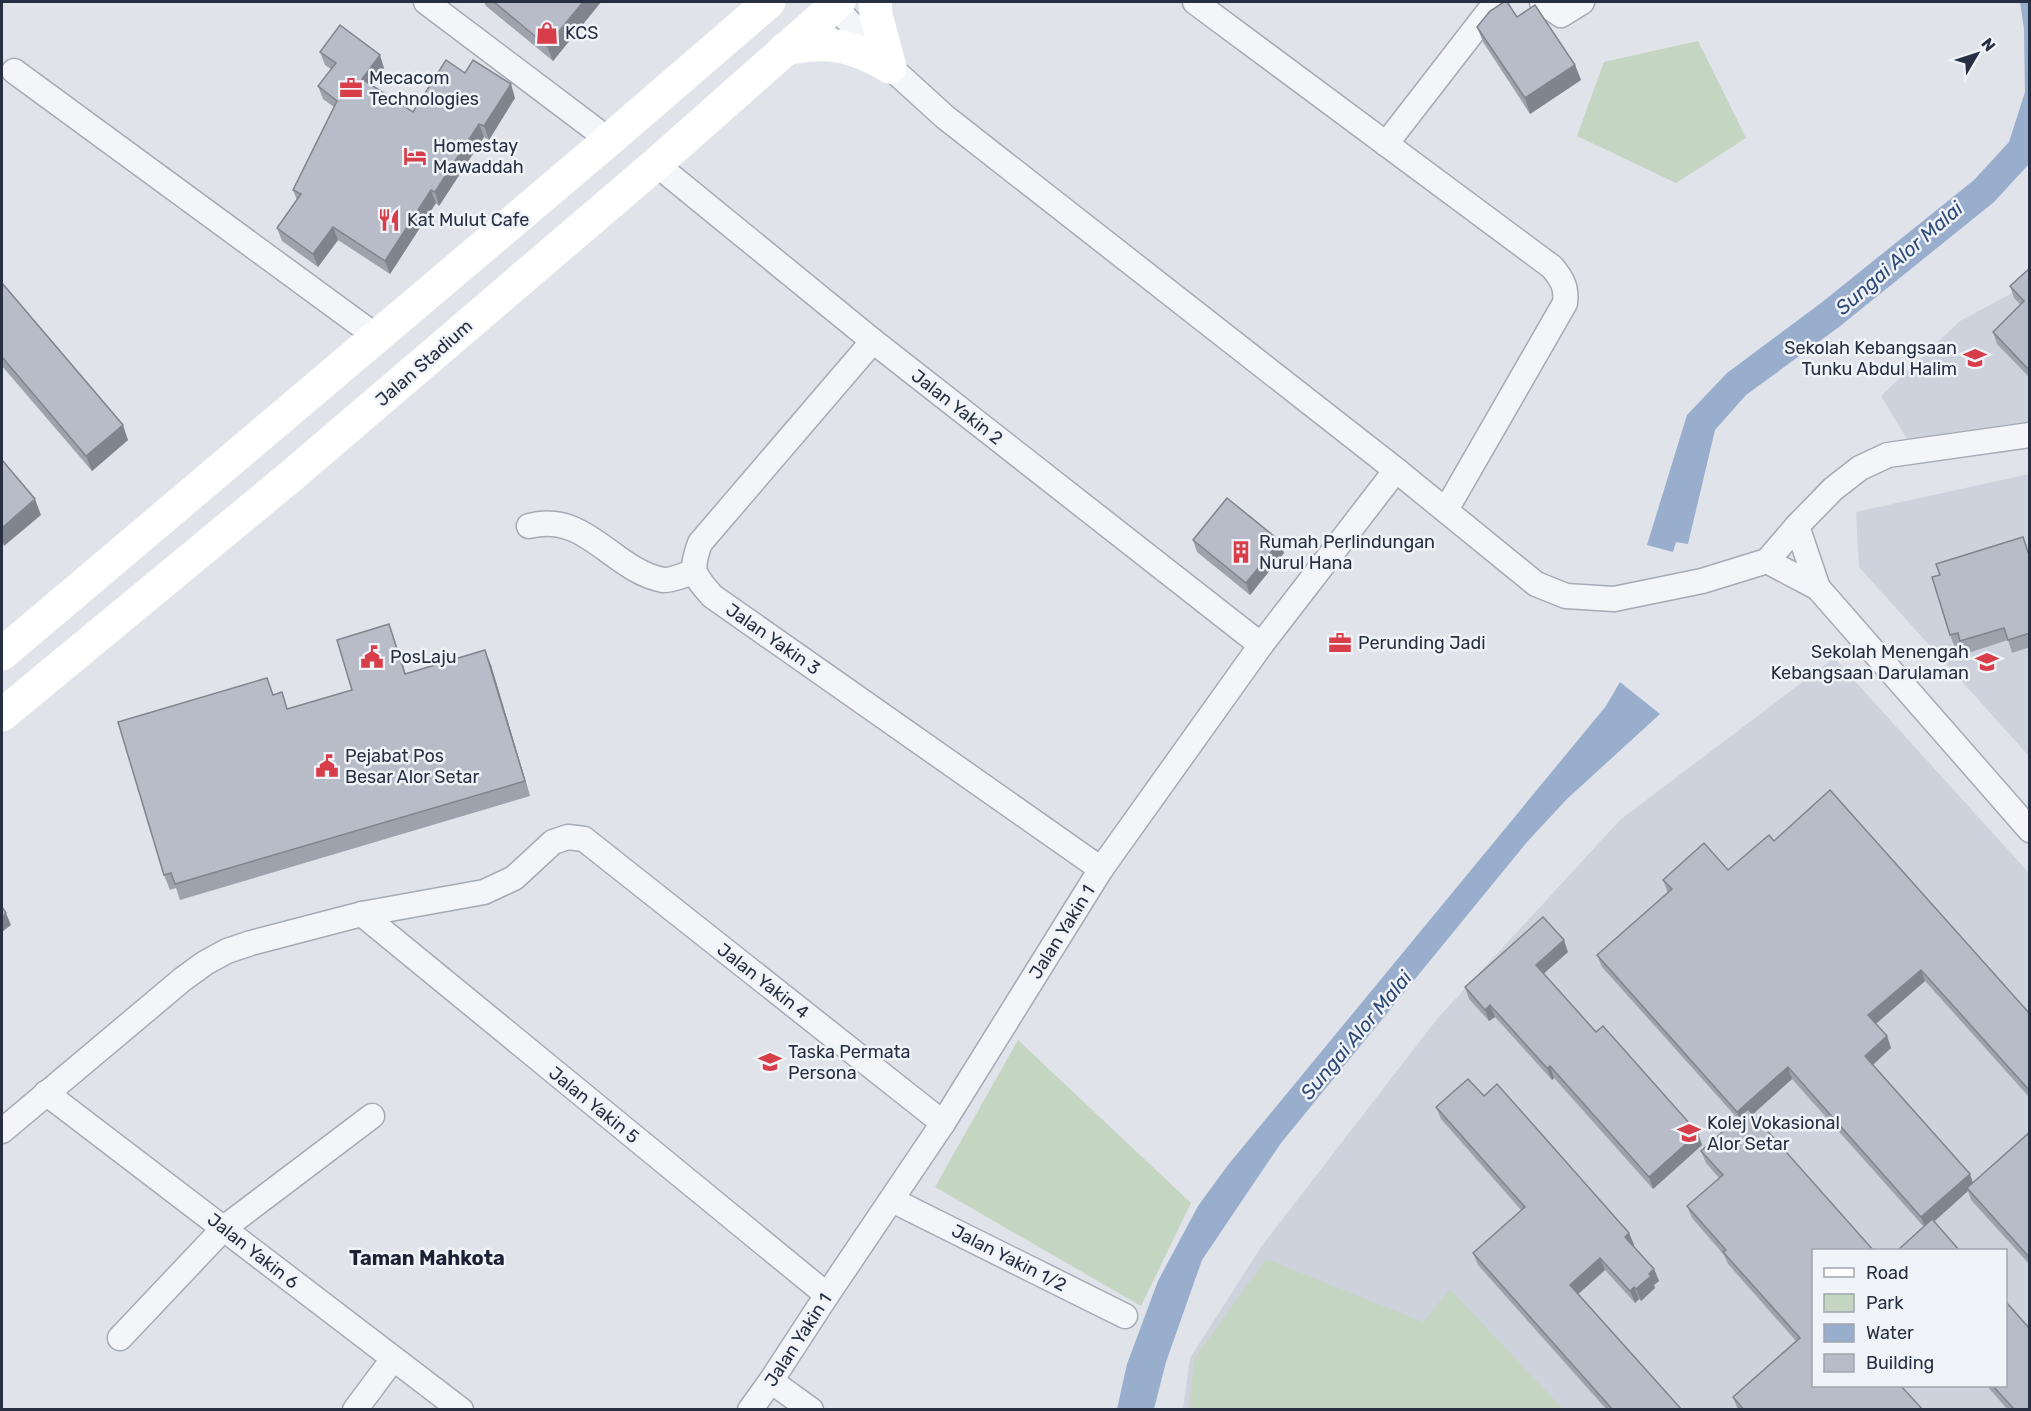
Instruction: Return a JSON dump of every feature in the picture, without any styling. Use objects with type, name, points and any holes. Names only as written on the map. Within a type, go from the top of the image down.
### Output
[{"type":"main road","points":[[2,654],[769,2]]},
{"type":"main road","points":[[875,2],[876,15],[890,67]]},
{"type":"main road","name":"Jalan Stadium","points":[[2,715],[290,477],[656,164],[835,3]]},
{"type":"main road","points":[[785,49],[829,44],[850,48],[890,67]]},
{"type":"street","points":[[426,2],[609,140]]},
{"type":"street","points":[[1195,2],[1552,267],[1562,279],[1566,291],[1565,303],[1446,510]]},
{"type":"street","points":[[1386,144],[1496,2]]},
{"type":"street","points":[[1542,2],[1561,15],[1582,2]]},
{"type":"street","points":[[835,3],[890,67],[945,117],[1396,470],[1536,584],[1566,596],[1614,599],[1702,581],[1767,561],[1833,489],[1860,468],[1888,455],[2030,435]]},
{"type":"street","points":[[14,71],[377,337]]},
{"type":"street","name":"Jalan Yakin 2","points":[[656,164],[873,341],[1261,645]]},
{"type":"street","points":[[529,526],[555,523],[568,526],[630,565],[665,580],[694,572],[694,558],[700,543],[873,341]]},
{"type":"street","name":"Jalan Yakin 1","points":[[750,1410],[943,1122],[1101,869],[1261,645],[1396,470]]},
{"type":"street","points":[[1797,526],[1818,588]]},
{"type":"street","points":[[1767,561],[1818,588],[2030,830]]},
{"type":"street","name":"Jalan Yakin 3","points":[[694,572],[712,596],[1101,869]]},
{"type":"street","name":"Jalan Yakin 4","points":[[362,914],[484,892],[514,878],[554,842],[568,837],[584,839],[943,1122]]},
{"type":"street","points":[[2,1131],[205,963],[227,951],[362,914]]},
{"type":"street","name":"Jalan Yakin 5","points":[[362,914],[826,1295]]},
{"type":"street","name":"Jalan Yakin 6","points":[[46,1093],[461,1410]]},
{"type":"street","points":[[120,1338],[224,1228],[372,1116]]},
{"type":"street","name":"Jalan Yakin 1/2","points":[[892,1200],[1125,1316]]},
{"type":"street","points":[[355,1410],[393,1359]]},
{"type":"street","points":[[771,1381],[811,1410]]},
{"type":"shaded area","name":"Sekolah Kebangsaan Tunku Abdul Halim","points":[[2029,284],[2029,428],[1910,444],[1881,396],[1960,321]]},
{"type":"shaded area","name":"Sekolah Menengah Kebangsaan Darulaman","points":[[2029,474],[2029,756],[1859,567],[1856,512]]},
{"type":"shaded area","name":"Kolej Vokasional Alor Setar","points":[[1834,658],[2029,873],[2029,1409],[1183,1410],[1190,1358],[1261,1247],[1437,1019],[1620,820]]},
{"type":"green space","points":[[1698,41],[1746,138],[1676,183],[1577,136],[1604,62]]},
{"type":"green space","points":[[1018,1040],[1191,1203],[1141,1306],[935,1187]]},
{"type":"green space","points":[[1266,1259],[1423,1322],[1450,1289],[1563,1409],[1189,1409],[1194,1359]]},
{"type":"water","name":"Sungai Alor Malai","points":[[2020,2],[2029,2],[2029,164],[1994,202],[1839,327],[1746,395],[1715,430],[1688,544],[1676,542],[1673,552],[1647,545],[1687,415],[1727,373],[1821,303],[1974,180],[2009,142],[2025,92],[2024,29]]},
{"type":"water","name":"Sungai Alor Malai","points":[[1620,682],[1660,714],[1567,799],[1527,842],[1281,1143],[1202,1260],[1166,1362],[1154,1409],[1117,1409],[1127,1364],[1158,1281],[1198,1206],[1228,1165],[1606,706]]},
{"type":"building","points":[[494,2],[583,2],[547,46]]},
{"type":"building","points":[[1507,2],[1517,17],[1535,5],[1575,65],[1525,98],[1477,27],[1490,11]]},
{"type":"building","points":[[340,25],[380,55],[362,79],[413,112],[446,60],[465,73],[473,60],[511,84],[484,126],[479,124],[435,192],[431,190],[385,261],[333,227],[313,254],[277,228],[301,194],[293,190],[337,101],[318,86],[336,63],[320,52]]},
{"type":"building","points":[[2030,268],[2030,371],[1993,332],[2024,301],[2010,286]]},
{"type":"building","points":[[2,283],[123,425],[86,456],[2,357]]},
{"type":"building","points":[[2,460],[35,499],[2,528]]},
{"type":"building","name":"Rumah Perlindungan Nurul Hana","points":[[1227,498],[1280,541],[1246,583],[1193,540]]},
{"type":"building","points":[[2023,537],[2030,558],[2030,633],[2008,640],[2004,628],[1960,641],[1958,633],[1950,635],[1932,577],[1940,575],[1936,564]]},
{"type":"building","name":"Pejabat Pos Besar Alor Setar","points":[[389,624],[405,674],[485,650],[525,781],[175,884],[171,873],[164,875],[118,722],[267,678],[273,695],[282,692],[287,709],[352,690],[337,640]]},
{"type":"building","points":[[1830,790],[2030,1014],[2030,1091],[1921,970],[1868,1015],[1887,1036],[1865,1056],[1970,1174],[1921,1217],[1788,1067],[1737,1112],[1597,955],[1672,889],[1663,880],[1704,843],[1728,870],[1769,835],[1774,841]]},
{"type":"building","points":[[1543,917],[1564,940],[1536,965],[1596,1032],[1603,1026],[1698,1133],[1649,1177],[1550,1066],[1547,1068],[1490,1005],[1485,1010],[1465,987]]},
{"type":"building","points":[[1468,1079],[1484,1096],[1497,1084],[1629,1233],[1625,1237],[1654,1269],[1649,1274],[1651,1276],[1636,1289],[1634,1287],[1630,1291],[1600,1258],[1570,1285],[1682,1410],[1613,1410],[1473,1253],[1525,1207],[1436,1107]]},
{"type":"building","points":[[1748,1109],[1872,1249],[1812,1249],[1812,1387],[1902,1387],[1923,1410],[1744,1410],[1733,1397],[1800,1338],[1723,1252],[1726,1250],[1687,1206],[1723,1175],[1701,1151]]},
{"type":"building","points":[[2030,1132],[2030,1258],[1967,1188]]},
{"type":"building","points":[[1932,1219],[1958,1249],[1899,1249]]},
{"type":"building","points":[[2007,1303],[2030,1329],[2030,1410],[2011,1410],[2013,1408],[1994,1387],[2007,1387]]},
{"type":"place","name":"KCS","points":[[547,33]]},
{"type":"place","name":"Mecacom Technologies","points":[[351,88]]},
{"type":"place","name":"Homestay Mawaddah","points":[[415,156]]},
{"type":"place","name":"Kat Mulut Cafe","points":[[389,220]]},
{"type":"place","name":"Sekolah Kebangsaan Tunku Abdul Halim","points":[[1975,358]]},
{"type":"place","name":"Rumah Perlindungan Nurul Hana","points":[[1241,552]]},
{"type":"place","name":"Perunding Jadi","points":[[1340,643]]},
{"type":"place","name":"PosLaju","points":[[372,657]]},
{"type":"place","name":"Sekolah Menengah Kebangsaan Darulaman","points":[[1987,662]]},
{"type":"place","name":"Pejabat Pos Besar Alor Setar","points":[[327,766]]},
{"type":"place","name":"Taska Permata Persona","points":[[770,1062]]},
{"type":"place","name":"Kolej Vokasional Alor Setar","points":[[1689,1133]]},
{"type":"district","name":"Taman Mahkota","points":[[427,1258]]}]
